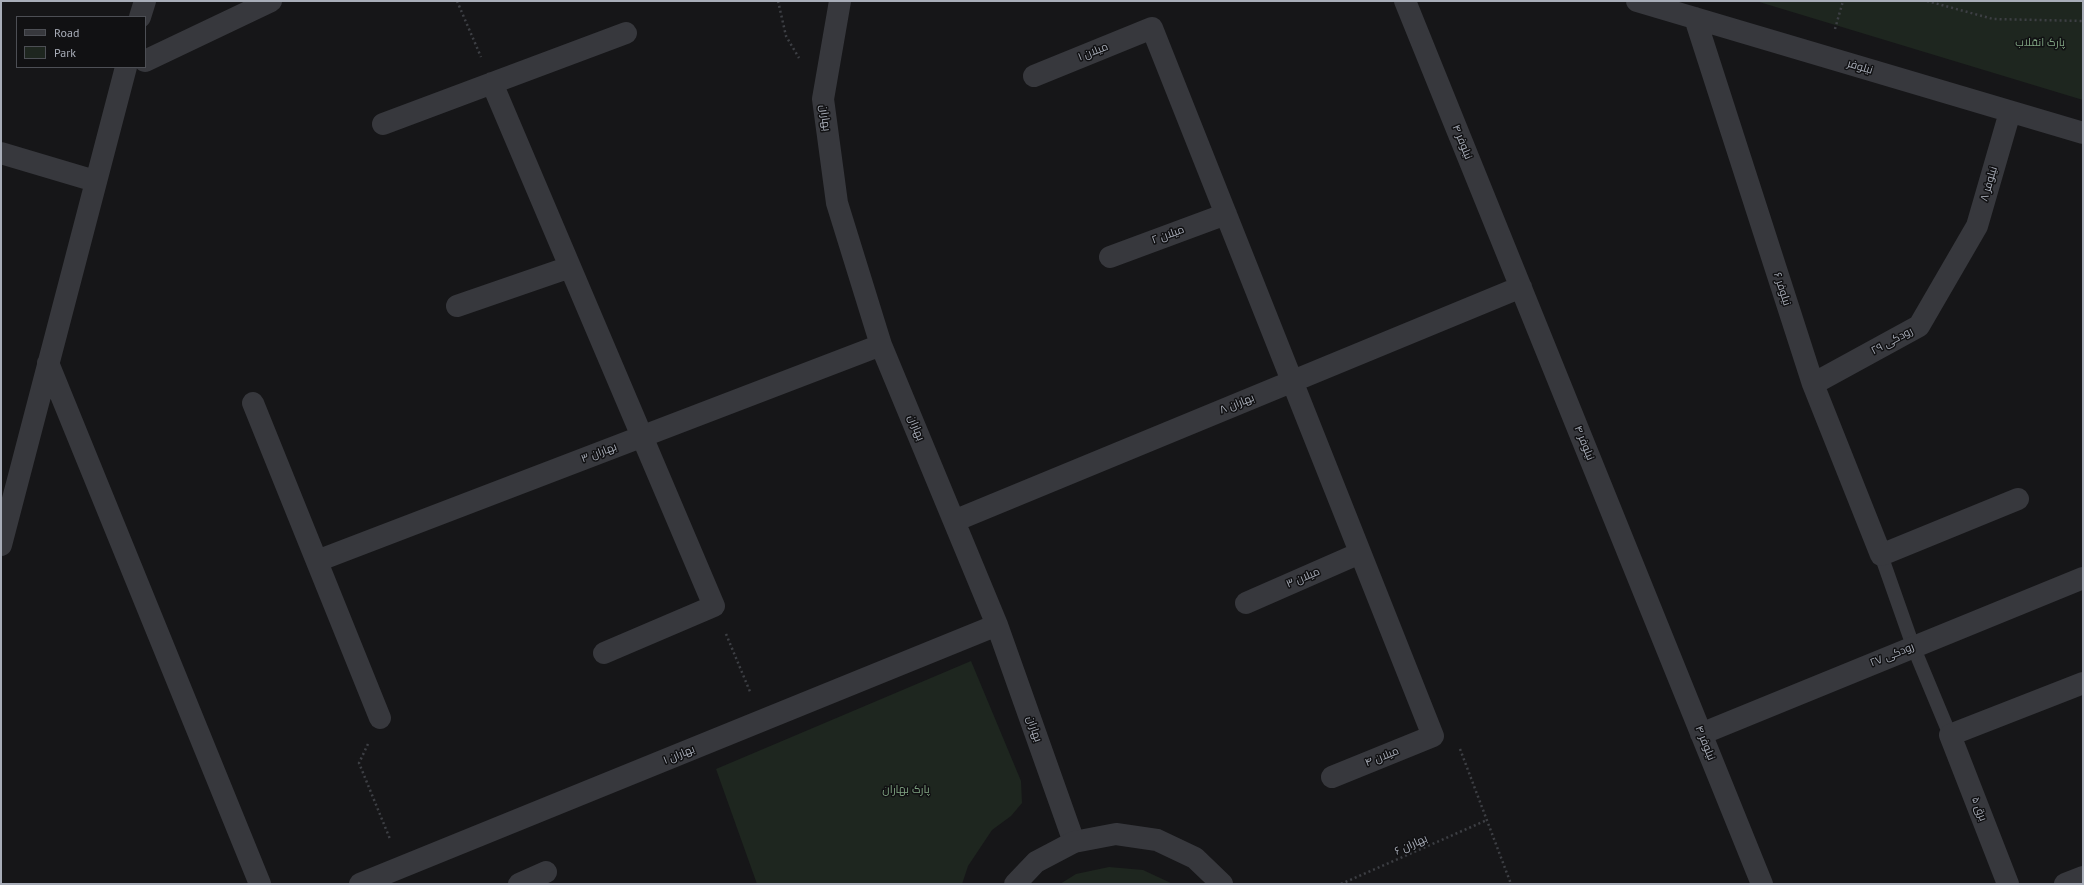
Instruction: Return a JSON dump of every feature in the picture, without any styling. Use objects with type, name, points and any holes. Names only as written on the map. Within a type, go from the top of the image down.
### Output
[{"type":"street","points":[[140,16],[145,1]]},
{"type":"street","points":[[146,61],[271,1]]},
{"type":"street","name":"بهاران","points":[[840,1],[823,99],[838,203],[881,345],[997,625],[1074,842]]},
{"type":"street","name":"نیلوفر ۴","points":[[1405,1],[1762,884]]},
{"type":"street","name":"نیلوفر","points":[[1637,1],[2083,133]]},
{"type":"street","name":"نیلوفر ۶","points":[[1695,18],[1813,384],[1881,555]]},
{"type":"street","name":"میلان ۱","points":[[1034,76],[1152,28],[1226,214]]},
{"type":"street","points":[[383,124],[626,33]]},
{"type":"street","points":[[1,545],[95,181],[128,68]]},
{"type":"street","points":[[492,83],[714,606],[604,653]]},
{"type":"street","name":"نیلوفر ۸","points":[[1961,254],[1977,226],[2010,112]]},
{"type":"street","points":[[1,153],[95,181]]},
{"type":"street","points":[[1226,214],[1433,736]]},
{"type":"street","name":"میلان ۲","points":[[1110,257],[1226,214]]},
{"type":"street","name":"رودکی ۲۹","points":[[1813,384],[1919,326],[1961,254]]},
{"type":"street","points":[[457,306],[570,267]]},
{"type":"street","name":"بهاران ۸","points":[[954,521],[1521,287]]},
{"type":"street","name":"بهاران ۳","points":[[317,561],[881,345]]},
{"type":"street","points":[[48,363],[260,884]]},
{"type":"street","points":[[253,403],[380,718]]},
{"type":"street","points":[[1881,555],[2018,498]]},
{"type":"street","name":"میلان ۳","points":[[1246,603],[1360,553]]},
{"type":"street","name":"رودکی ۲۷","points":[[1701,734],[1913,646],[2083,578]]},
{"type":"street","name":"بهاران ۱","points":[[360,884],[997,625]]},
{"type":"street","points":[[1950,735],[2083,683]]},
{"type":"street","name":"برق ۵","points":[[1950,735],[2008,884]]},
{"type":"street","name":"میلان ۴","points":[[1332,777],[1433,736]]},
{"type":"street","points":[[1015,884],[1036,862],[1074,842],[1116,834],[1157,840],[1195,858],[1222,884]]},
{"type":"street","points":[[520,884],[546,872]]},
{"type":"street","points":[[2065,884],[2083,877]]},
{"type":"lane","points":[[1881,555],[1913,646],[1950,735]]},
{"type":"path","points":[[457,1],[492,83]]},
{"type":"path","points":[[778,1],[786,36],[823,99]]},
{"type":"path","points":[[1927,1],[1993,19],[2083,21]]},
{"type":"path","points":[[714,606],[762,721]]},
{"type":"path","points":[[380,718],[359,763],[401,867]]},
{"type":"path","points":[[1433,736],[1460,748],[1511,884]]},
{"type":"path","name":"بهاران ۶","points":[[1341,884],[1487,820]]},
{"type":"green space","name":"پارک انقلاب","points":[[1756,1],[2083,1],[2083,100]]},
{"type":"green space","name":"پارک بهاران","points":[[971,661],[1021,781],[1022,803],[1011,816],[992,830],[968,866],[962,884],[757,884],[716,769]]},
{"type":"green space","points":[[1109,867],[1143,870],[1173,884],[1060,884],[1076,874]]}]
